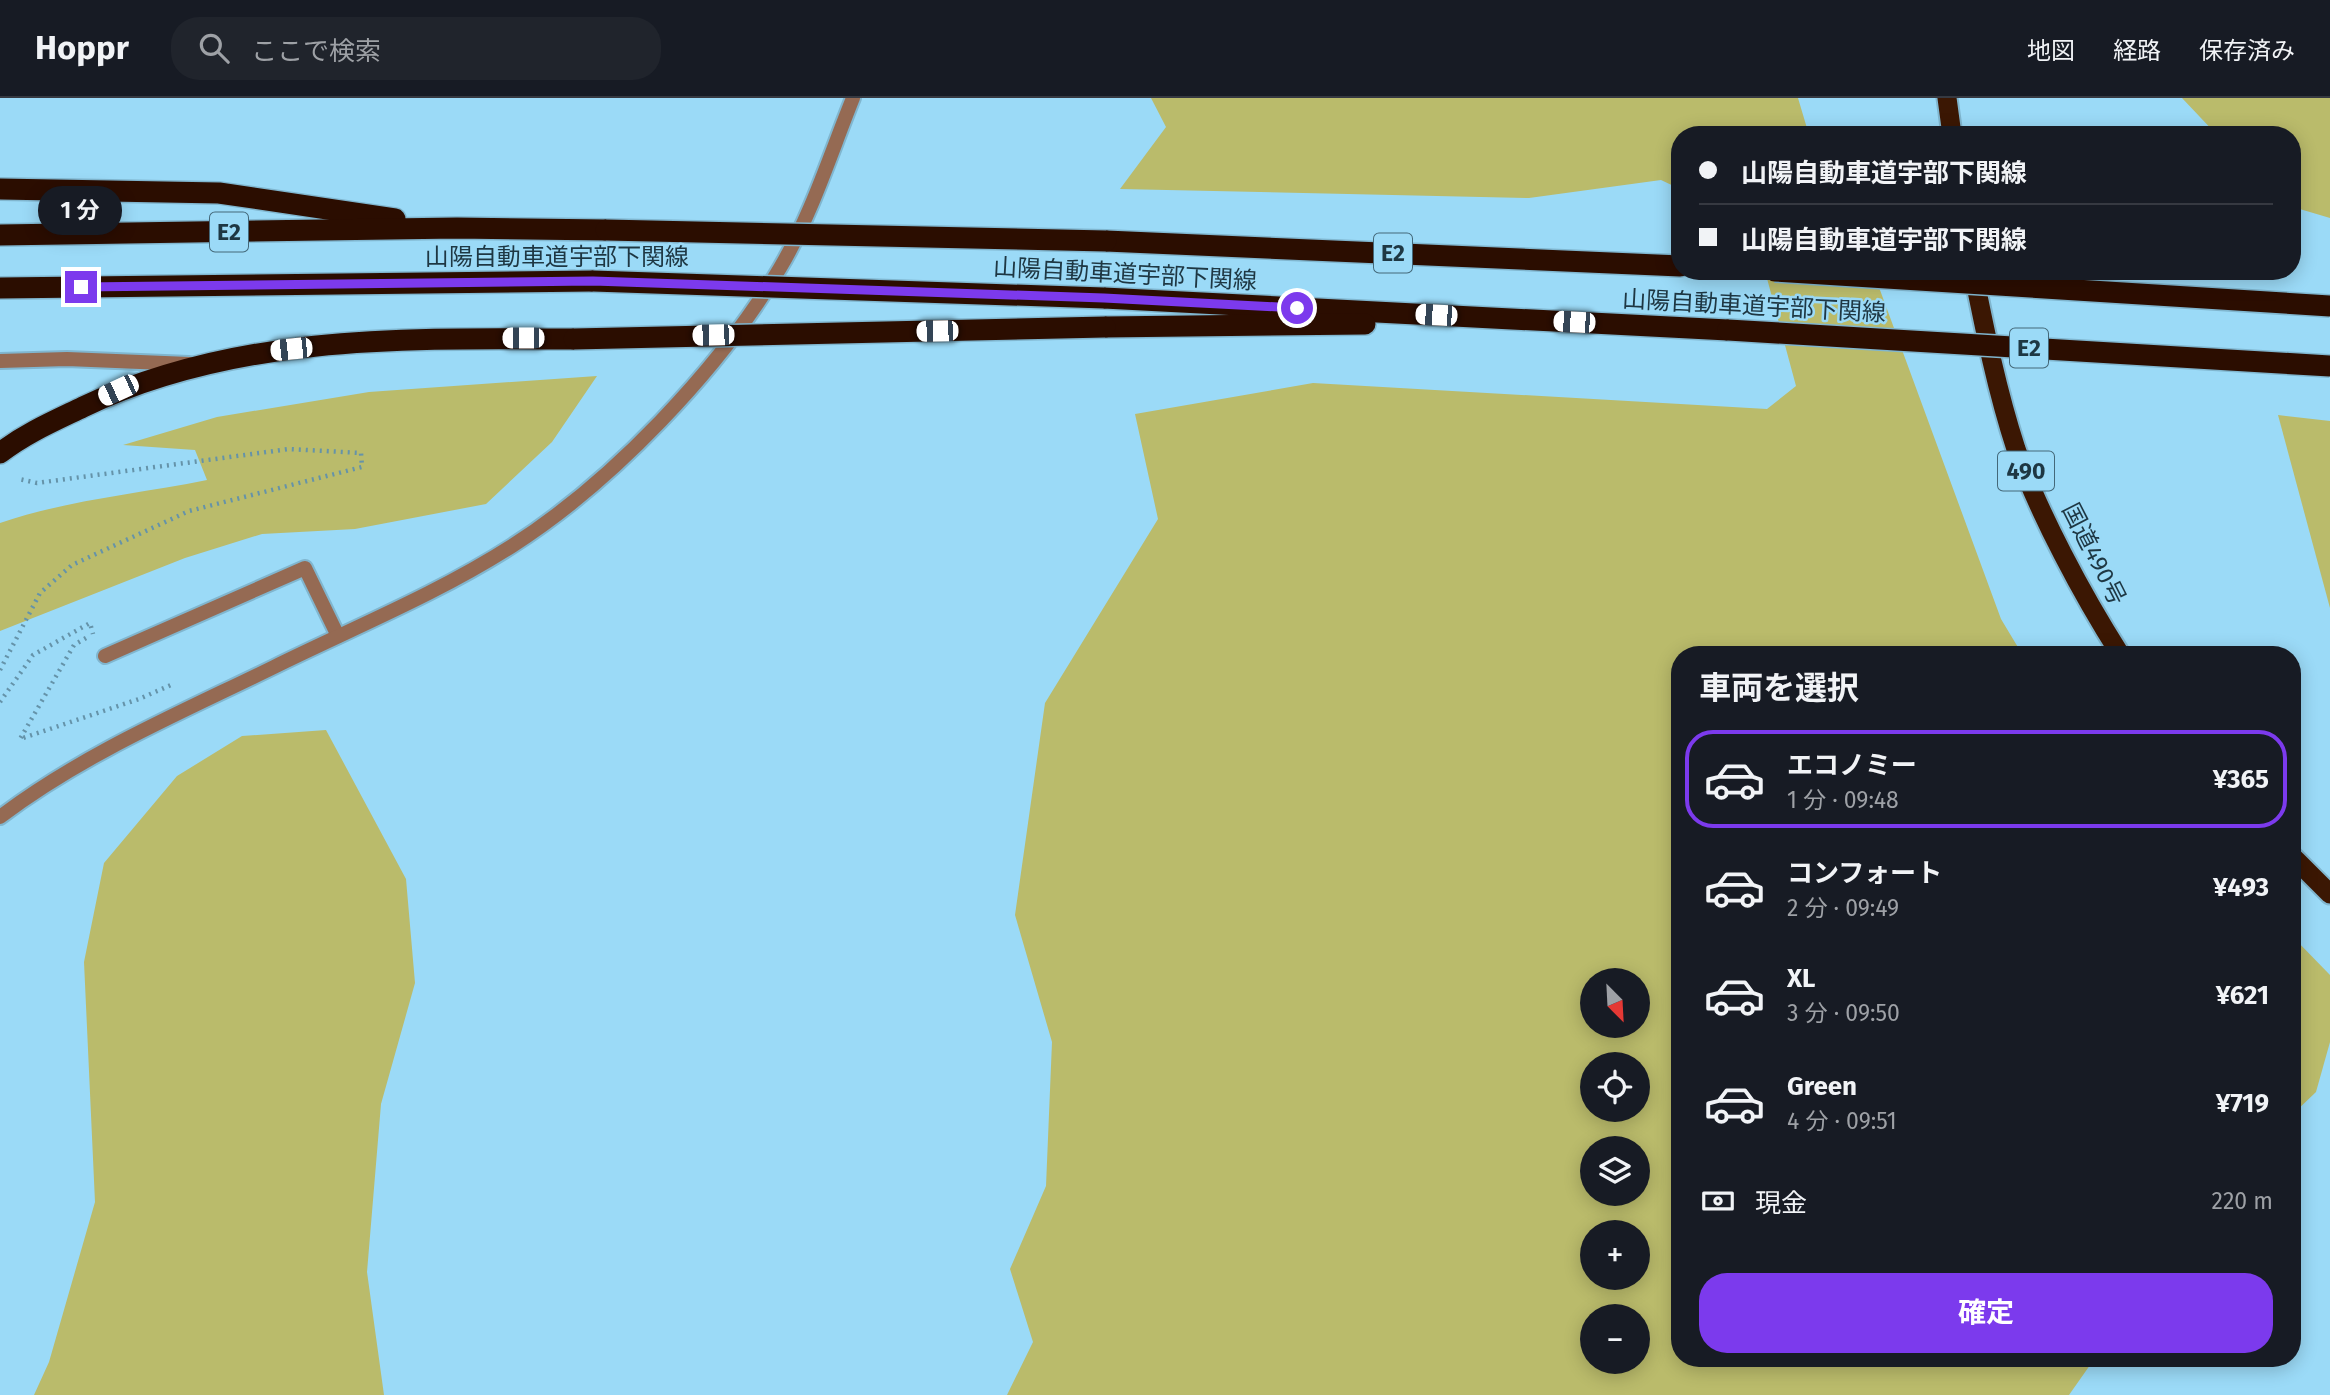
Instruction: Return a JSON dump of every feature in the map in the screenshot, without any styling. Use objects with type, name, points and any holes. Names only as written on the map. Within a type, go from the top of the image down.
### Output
[{"type":"highway","points":[[1947,98],[1951,126]]},
{"type":"highway","points":[[0,189],[219,192],[457,229]]},
{"type":"highway","name":"山陽自動車道宇部下関線","points":[[0,235],[457,229],[606,230],[1106,241],[1671,266]]},
{"type":"highway","name":"山陽自動車道宇部下関線","points":[[1918,280],[2330,306]]},
{"type":"highway","name":"国道490号","points":[[1975,280],[1990,357],[2017,450],[2095,615],[2115,646]]},
{"type":"highway","name":"山陽自動車道宇部下関線","points":[[0,288],[593,281],[1104,298],[1728,330],[2330,366]]},
{"type":"highway","points":[[0,453],[24,435],[118,390],[198,364],[265,351],[396,338],[574,339],[1105,327],[1574,322]]},
{"type":"highway","points":[[2301,865],[2330,894]]},
{"type":"street","points":[[0,817],[34,792],[116,744],[395,609],[512,546],[601,478],[668,413],[727,343],[780,269],[804,219],[853,98]]},
{"type":"street","points":[[0,361],[67,359],[198,364]]},
{"type":"street","points":[[104,656],[305,568],[338,636]]},
{"type":"path","points":[[0,670],[40,593],[72,565],[188,511],[362,467],[362,453],[289,449],[37,483],[19,479]]},
{"type":"shaded area","points":[[1151,98],[1798,98],[1806,126],[1671,126],[1671,185],[1661,180],[1529,198],[1120,189],[1166,127]]},
{"type":"shaded area","points":[[2182,98],[2330,98],[2330,218],[2301,209],[2301,126],[2208,126]]},
{"type":"shaded area","points":[[1767,280],[1876,280],[2001,619],[2017,646],[1671,646],[1671,1367],[2089,1367],[2069,1395],[1007,1395],[1033,1342],[1010,1269],[1046,1186],[1052,1042],[1015,915],[1045,703],[1158,519],[1135,414],[1313,383],[1767,409],[1796,386]]},
{"type":"shaded area","points":[[597,376],[552,442],[486,504],[355,529],[262,534],[185,558],[0,631],[0,523],[77,503],[207,480],[195,450],[123,445],[217,417],[369,392]]},
{"type":"shaded area","points":[[2278,415],[2330,421],[2330,608]]},
{"type":"shaded area","points":[[326,730],[406,879],[415,983],[381,1104],[367,1272],[384,1395],[34,1395],[49,1362],[95,1202],[84,962],[104,863],[177,776],[242,736]]},
{"type":"shaded area","points":[[2301,945],[2330,975],[2330,1042],[2316,1092],[2301,1106]]},
{"type":"route","points":[[81,287],[593,281],[1104,298],[1297,308]]}]
